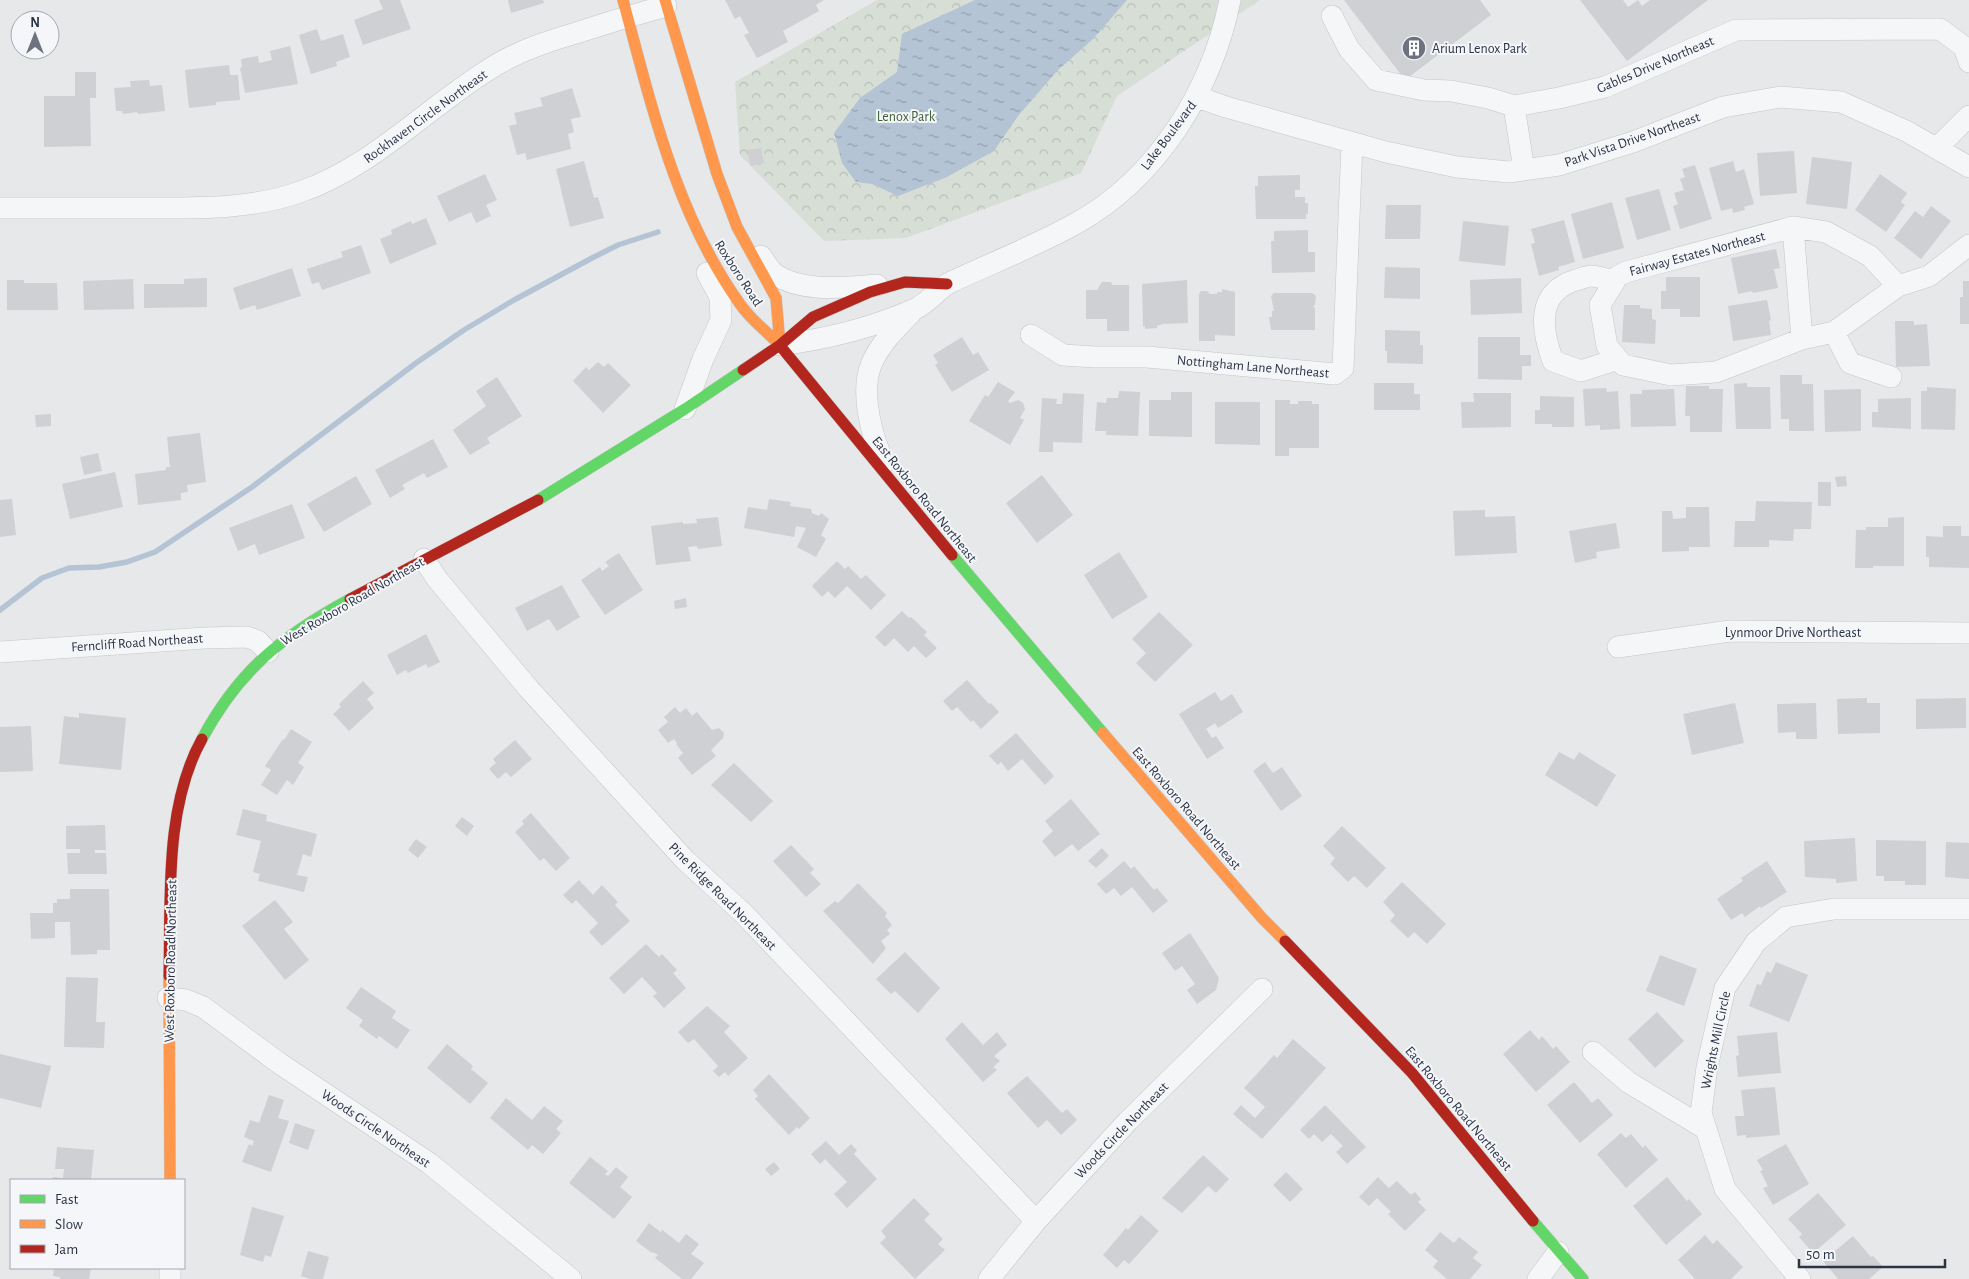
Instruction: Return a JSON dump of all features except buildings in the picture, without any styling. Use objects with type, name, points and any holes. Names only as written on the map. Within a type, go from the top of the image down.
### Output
[{"type":"main road","name":"Roxboro Road","points":[[666,3],[717,174],[737,228],[776,298],[780,345]]},
{"type":"main road","name":"Roxboro Road","points":[[625,8],[667,153],[702,243],[734,297],[752,320],[780,345]]},
{"type":"main road","name":"Lake Boulevard","points":[[780,345],[813,317],[870,292],[905,282],[947,284]]},
{"type":"main road","name":"West Roxboro Road Northeast","points":[[170,1179],[168,998],[173,838],[182,785],[196,748],[214,716],[244,676],[268,652],[292,634],[424,559],[555,491],[685,409],[780,345]]},
{"type":"main road","name":"East Roxboro Road Northeast","points":[[780,345],[993,606],[1262,918],[1313,968],[1412,1073],[1558,1252],[1583,1279]]},
{"type":"street","name":"Lake Boulevard","points":[[890,480],[874,441],[868,412],[868,385],[871,366],[886,341],[897,327],[917,308],[947,284],[1076,223],[1113,198],[1149,164],[1197,96],[1225,24],[1230,0]]},
{"type":"street","name":"Rockhaven Circle Northeast","points":[[0,208],[199,208],[239,205],[270,200],[299,192],[328,181],[373,155],[460,88],[498,64],[625,8],[666,3]]},
{"type":"street","name":"Gables Drive Northeast","points":[[1332,16],[1349,49],[1376,80],[1424,90],[1451,91],[1488,98],[1514,106],[1605,87],[1736,30],[1940,29],[1964,48],[1969,62]]},
{"type":"street","name":"Park Vista Drive Northeast","points":[[1197,96],[1226,107],[1352,143],[1457,167],[1509,172],[1559,165],[1634,142],[1723,107],[1780,96],[1842,102],[1906,131],[1969,167]]},
{"type":"street","points":[[1514,106],[1524,170]]},
{"type":"street","points":[[1937,148],[1969,116]]},
{"type":"street","name":"Nottingham Lane Northeast","points":[[1031,335],[1064,355],[1095,357],[1147,356],[1335,374],[1343,368],[1352,143]]},
{"type":"street","points":[[1793,227],[1802,339]]},
{"type":"street","name":"Fairway Estates Northeast","points":[[1618,359],[1581,372],[1553,361],[1545,340],[1544,320],[1549,299],[1565,283],[1591,276],[1614,282],[1618,276],[1626,272],[1793,227],[1826,232],[1870,256],[1898,286]]},
{"type":"street","name":"Lake Boulevard","points":[[737,228],[776,274],[805,286],[832,288],[905,282]]},
{"type":"street","points":[[685,409],[703,360],[721,320],[720,297],[705,268],[702,243]]},
{"type":"street","points":[[1614,282],[1600,305],[1607,346],[1623,365],[1671,375],[1716,372],[1802,339],[1834,332],[1898,286],[1929,276],[1969,245]]},
{"type":"street","name":"Lake Boulevard","points":[[780,345],[826,339],[917,308]]},
{"type":"street","points":[[1834,332],[1850,363],[1891,377]]},
{"type":"street","name":"Pine Ridge Road Northeast","points":[[424,559],[437,580],[529,689],[685,860],[743,913],[1036,1221]]},
{"type":"street","name":"Lynmoor Drive Northeast","points":[[1618,647],[1730,631],[1969,633]]},
{"type":"street","name":"Ferncliff Road Northeast","points":[[0,652],[205,638],[247,637],[258,641],[268,652]]},
{"type":"street","name":"Wrights Mill Circle","points":[[1800,1279],[1725,1189],[1701,1113],[1706,1076],[1725,988],[1756,942],[1786,917],[1834,909],[1969,909]]},
{"type":"street","name":"Woods Circle Northeast","points":[[989,1279],[1036,1221],[1128,1121],[1262,989]]},
{"type":"street","name":"Woods Circle Northeast","points":[[168,998],[186,1000],[203,1008],[279,1063],[430,1164],[572,1279]]},
{"type":"street","points":[[1592,1052],[1628,1082],[1706,1129]]},
{"type":"street","points":[[1538,1279],[1558,1252]]},
{"type":"green space","name":"Lenox Park","points":[[877,0],[1260,0],[1117,96],[1081,173],[906,238],[824,241],[740,155],[735,82]]},
{"type":"water","points":[[975,0],[1127,0],[1093,39],[1058,70],[1018,116],[994,151],[947,177],[898,196],[872,184],[856,182],[842,163],[834,133],[860,98],[897,72],[902,34]]},
{"type":"waterway","points":[[0,610],[42,578],[69,568],[99,567],[127,562],[155,552],[252,487],[416,363],[464,330],[514,300],[592,258],[618,245],[658,232]]},
{"type":"traffic: fast","points":[[538,500],[685,409],[743,370]]},
{"type":"traffic: fast","points":[[952,555],[1103,733]]},
{"type":"traffic: fast","points":[[202,739],[231,693],[264,657],[303,627],[350,599]]},
{"type":"traffic: fast","points":[[1533,1221],[1583,1279]]},
{"type":"traffic: slow","points":[[623,0],[655,118],[682,196],[699,234],[718,270],[740,304],[750,317],[782,348]]},
{"type":"traffic: slow","points":[[665,0],[717,174],[737,227],[776,298],[780,345]]},
{"type":"traffic: slow","points":[[1103,733],[1262,918],[1285,941]]},
{"type":"traffic: slow","points":[[169,976],[170,1179]]},
{"type":"traffic: jam","points":[[743,370],[780,345],[813,317],[870,292],[905,282],[947,284]]},
{"type":"traffic: jam","points":[[782,348],[952,555]]},
{"type":"traffic: jam","points":[[350,599],[538,500]]},
{"type":"traffic: jam","points":[[169,976],[170,885],[175,824],[181,794],[190,766],[202,739]]},
{"type":"traffic: jam","points":[[1285,941],[1412,1073],[1533,1221]]},
{"type":"place","name":"Arium Lenox Park","points":[[1414,48]]}]
